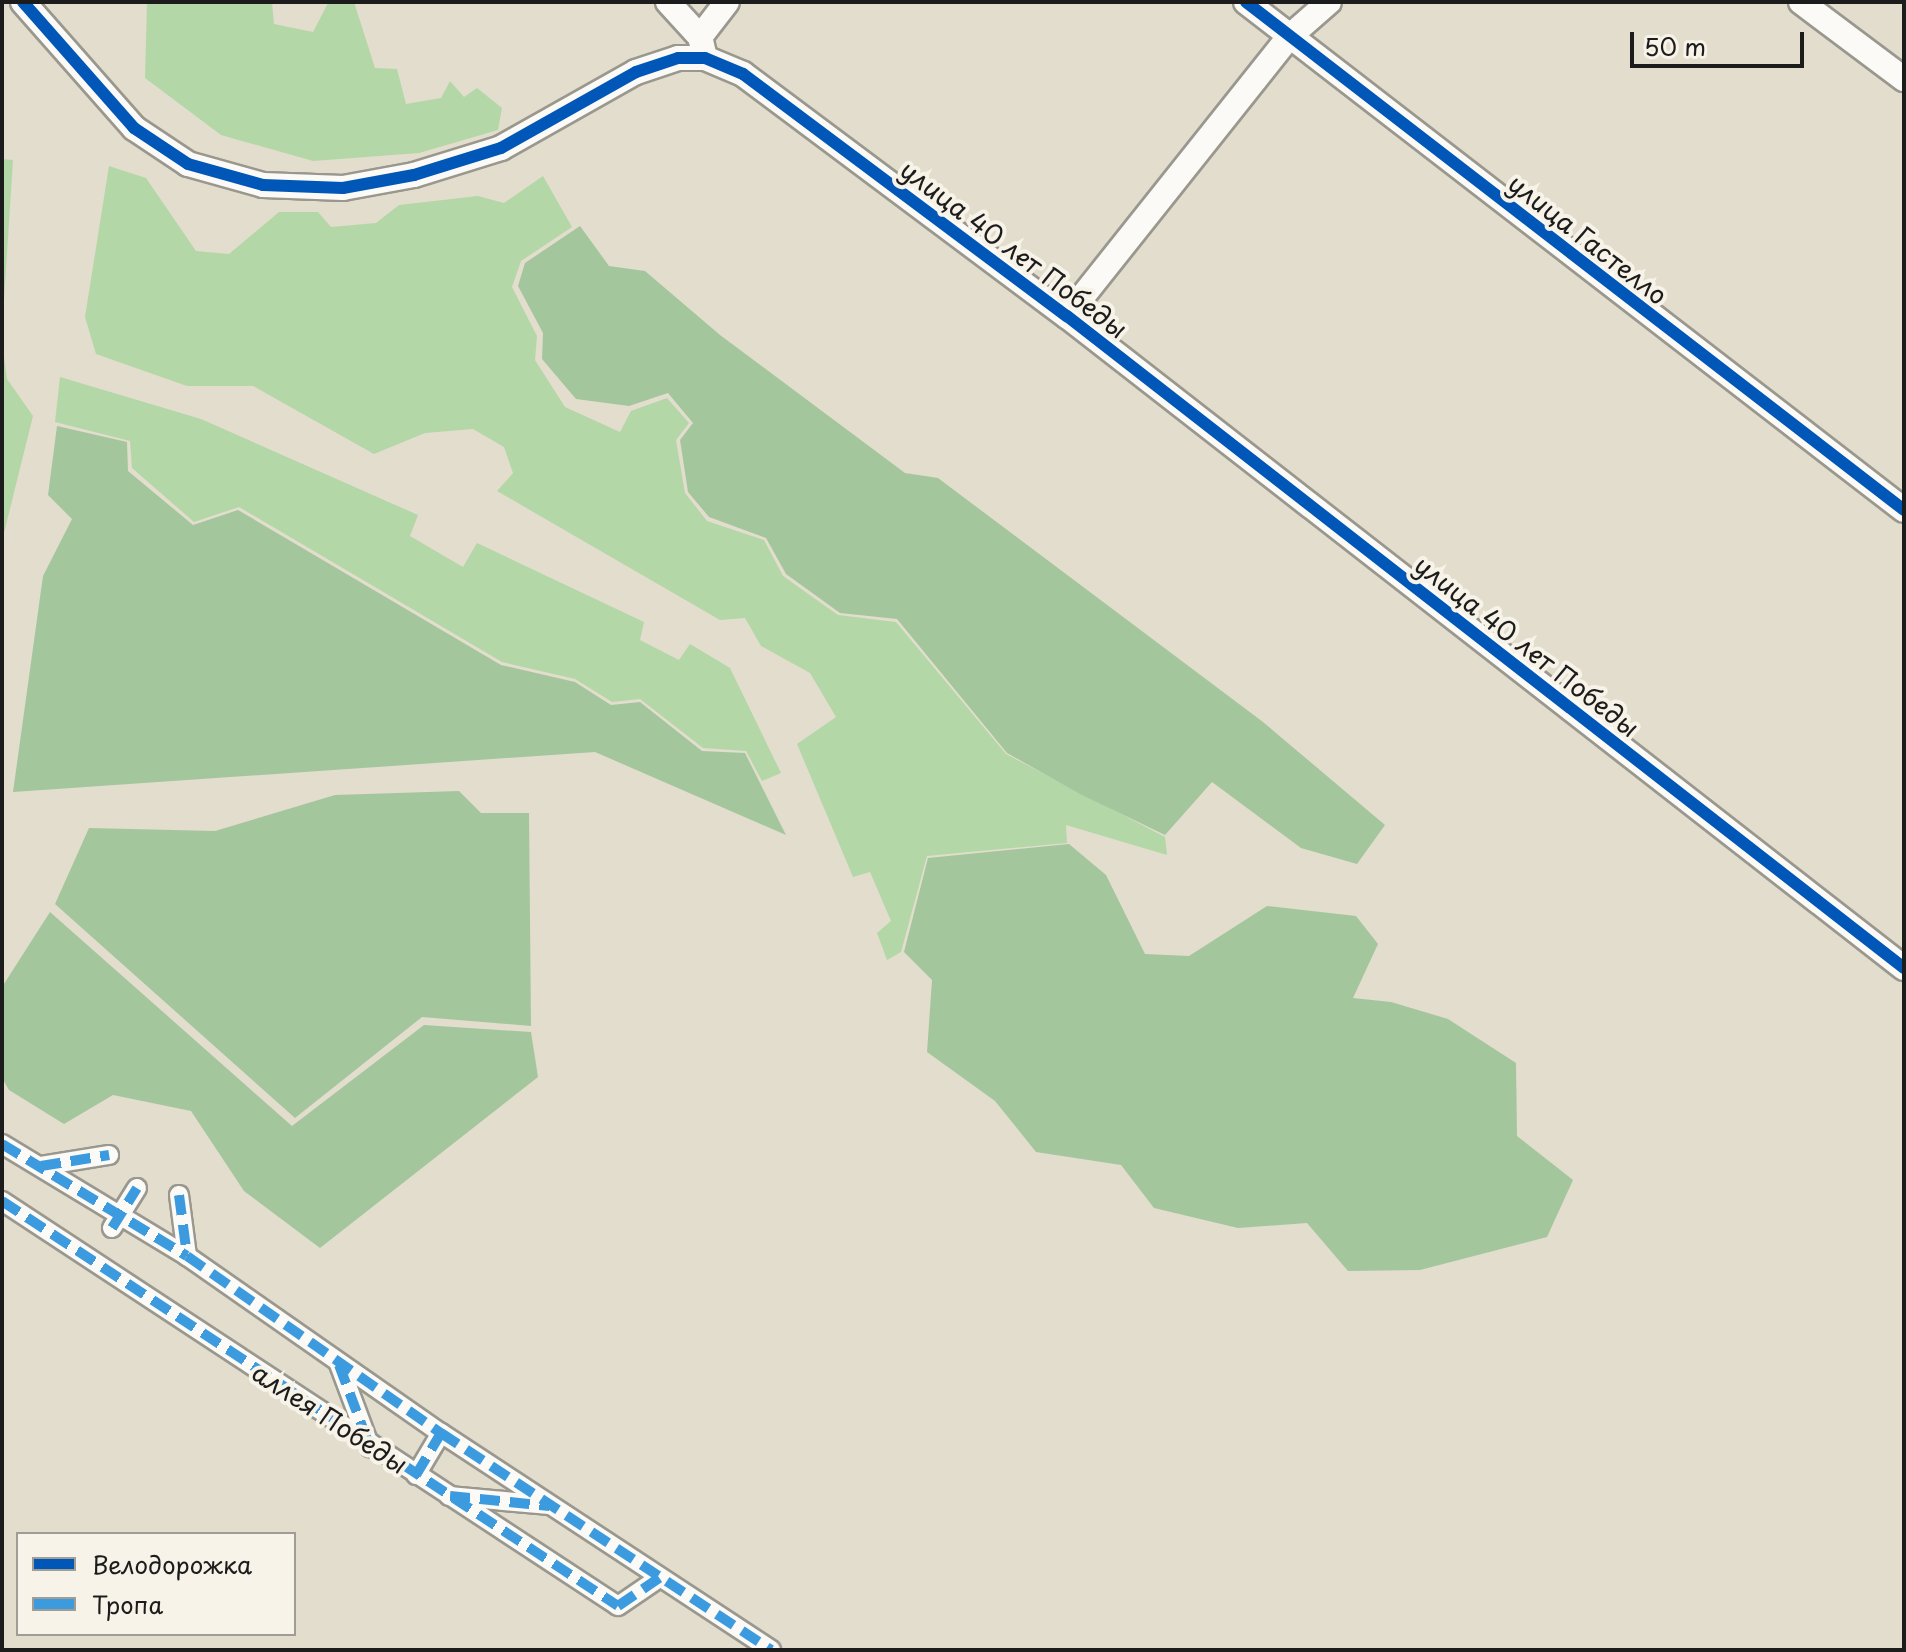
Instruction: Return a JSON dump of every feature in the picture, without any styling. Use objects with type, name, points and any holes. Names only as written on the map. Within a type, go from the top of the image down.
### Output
[{"type":"street","name":"улица 40 лет Победы","points":[[23,2],[134,128],[188,164],[263,185],[343,188],[414,175],[501,148],[636,72],[702,47],[743,74],[1067,316],[1904,968]]},
{"type":"street","points":[[668,2],[702,47],[727,2]]},
{"type":"street","name":"улица Гастелло","points":[[1246,2],[1904,510]]},
{"type":"street","points":[[1067,316],[1289,37],[1329,2]]},
{"type":"street","points":[[1807,4],[1904,79]]},
{"type":"street","points":[[2,1144],[41,1166],[116,1222],[187,1256],[441,1433],[771,1650]]},
{"type":"street","points":[[41,1166],[109,1155]]},
{"type":"street","points":[[116,1222],[137,1188]]},
{"type":"street","points":[[179,1195],[187,1256]]},
{"type":"street","name":"аллея Победы","points":[[2,1201],[370,1447],[618,1606],[659,1578]]},
{"type":"street","points":[[339,1364],[370,1447]]},
{"type":"street","points":[[416,1475],[441,1433]]},
{"type":"street","points":[[446,1496],[552,1506]]},
{"type":"green space","points":[[147,2],[272,2],[274,24],[313,32],[328,3],[354,2],[375,68],[397,69],[406,104],[441,98],[450,81],[464,97],[477,88],[502,108],[498,130],[419,153],[313,161],[221,135],[145,78]]},
{"type":"green space","points":[[2,159],[13,160],[2,331]]},
{"type":"green space","points":[[109,166],[146,178],[196,251],[229,254],[279,212],[318,212],[331,227],[376,223],[399,205],[478,196],[504,203],[543,176],[572,227],[521,261],[512,287],[537,336],[535,360],[565,407],[620,432],[631,411],[667,398],[689,423],[676,440],[685,493],[707,521],[764,540],[783,576],[838,615],[896,622],[1006,754],[1165,837],[1167,855],[1066,825],[1067,843],[927,856],[901,952],[887,960],[877,933],[891,921],[870,872],[853,877],[797,744],[836,717],[810,673],[761,646],[745,618],[720,620],[497,491],[513,473],[504,447],[473,429],[425,433],[374,454],[253,386],[187,386],[96,354],[85,317]]},
{"type":"green space","points":[[580,226],[609,266],[645,271],[720,335],[905,473],[938,478],[1263,722],[1385,825],[1357,864],[1301,848],[1212,782],[1165,835],[1082,795],[1007,753],[897,619],[840,613],[786,574],[766,538],[709,517],[688,492],[680,440],[693,423],[668,393],[629,406],[576,399],[542,359],[543,333],[518,286],[525,263]]},
{"type":"green space","points":[[2,342],[7,379],[33,416],[2,541]]},
{"type":"green space","points":[[60,377],[201,419],[418,515],[410,536],[463,567],[477,543],[644,622],[640,640],[679,660],[690,644],[730,668],[781,773],[762,781],[746,751],[703,748],[640,699],[612,702],[575,679],[502,662],[239,507],[194,522],[132,468],[130,441],[55,422]]},
{"type":"green space","points":[[57,426],[127,442],[128,471],[193,525],[238,510],[501,665],[575,682],[611,705],[640,702],[702,751],[745,753],[786,835],[595,752],[13,792],[43,576],[72,519],[48,495]]},
{"type":"green space","points":[[459,791],[481,813],[529,813],[531,1026],[422,1017],[295,1118],[55,904],[89,828],[215,831],[335,795]]},
{"type":"green space","points":[[1069,844],[1106,875],[1145,954],[1189,956],[1267,906],[1356,916],[1378,944],[1353,998],[1391,1002],[1448,1019],[1516,1063],[1517,1136],[1573,1180],[1547,1237],[1420,1270],[1348,1271],[1307,1223],[1238,1228],[1154,1208],[1121,1165],[1036,1152],[995,1101],[927,1052],[932,980],[904,952],[928,858]]},
{"type":"green space","points":[[50,912],[292,1126],[424,1025],[531,1032],[538,1077],[320,1248],[244,1191],[191,1111],[113,1095],[64,1124],[9,1090],[2,1078],[2,987]]},
{"type":"marked path","points":[[2,1144],[187,1256],[441,1433],[771,1650]]},
{"type":"marked path","points":[[41,1166],[109,1155]]},
{"type":"marked path","points":[[112,1228],[137,1188]]},
{"type":"marked path","points":[[179,1195],[187,1256]]},
{"type":"marked path","points":[[2,1201],[618,1606],[659,1578]]},
{"type":"marked path","points":[[339,1365],[370,1447]]},
{"type":"marked path","points":[[416,1475],[441,1433]]},
{"type":"marked path","points":[[450,1496],[549,1506]]},
{"type":"cycle path","points":[[23,2],[134,128],[188,164],[263,185],[343,188],[414,175],[501,148],[636,72],[678,58],[705,58],[743,74],[1067,316],[1904,968]]},
{"type":"cycle path","points":[[1246,2],[1904,510]]}]
